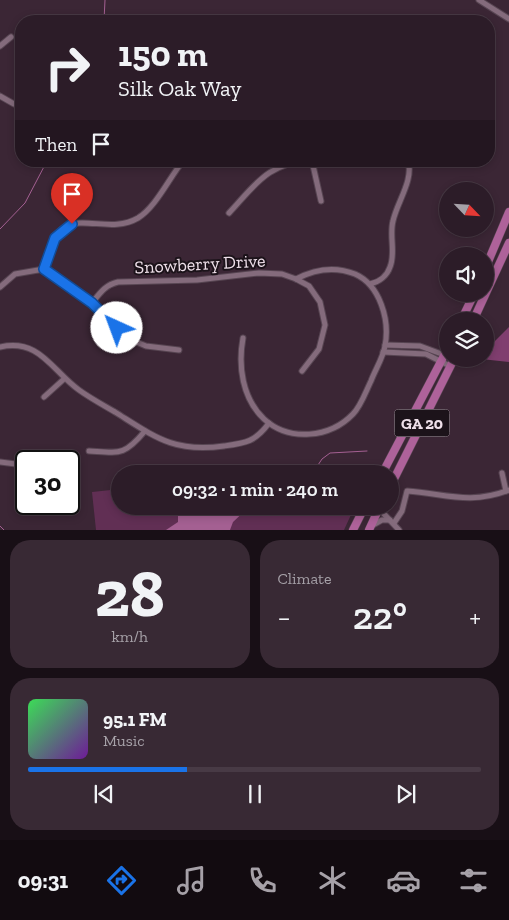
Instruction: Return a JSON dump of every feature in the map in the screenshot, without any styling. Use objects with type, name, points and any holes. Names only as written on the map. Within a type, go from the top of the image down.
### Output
[{"type":"highway","points":[[494,248],[509,212]]},
{"type":"highway","points":[[477,312],[509,243]]},
{"type":"highway","name":"GA 20","points":[[387,465],[444,367]]},
{"type":"highway","name":"GA 20","points":[[399,467],[445,367]]},
{"type":"highway","points":[[353,530],[360,515]]},
{"type":"highway","points":[[369,528],[376,515]]},
{"type":"street","points":[[479,0],[509,19]]},
{"type":"street","points":[[0,46],[11,37]]},
{"type":"street","points":[[0,96],[14,104]]},
{"type":"street","points":[[44,269],[55,238],[64,229],[82,221],[115,225],[135,219],[152,205],[178,167]]},
{"type":"street","points":[[229,213],[248,195],[264,175],[278,167]]},
{"type":"street","points":[[313,167],[321,200]]},
{"type":"street","points":[[370,284],[377,282],[390,268],[392,259],[391,230],[397,205],[410,173],[409,167]]},
{"type":"street","points":[[0,287],[15,274],[44,269],[92,303],[124,335],[146,346],[179,350]]},
{"type":"street","points":[[244,338],[244,387],[248,398],[269,423],[279,429],[300,435],[315,434],[335,427],[354,413],[385,345],[381,301],[370,284],[348,272],[316,270],[296,279]]},
{"type":"street","name":"Snowberry Drive","points":[[92,303],[101,290],[110,284],[118,282],[197,280],[259,273],[282,274],[309,286],[320,302],[325,325],[318,349],[302,372]]},
{"type":"street","points":[[385,345],[416,346],[439,354]]},
{"type":"street","points":[[0,347],[18,346],[41,354],[64,379],[79,391],[162,441],[185,448],[212,448],[250,442],[269,423]]},
{"type":"street","points":[[415,354],[416,346]]},
{"type":"street","points":[[383,352],[439,356]]},
{"type":"street","points":[[44,397],[64,379]]},
{"type":"street","points":[[89,451],[114,453],[125,451],[133,446],[145,431]]},
{"type":"street","points":[[0,462],[15,464]]},
{"type":"street","points":[[393,522],[402,511],[407,491],[464,499],[494,496],[508,490],[502,473]]},
{"type":"street","points":[[385,515],[399,530]]},
{"type":"street","points":[[369,528],[378,521],[393,522]]},
{"type":"shaded area","points":[[509,327],[509,362],[494,360],[494,342]]},
{"type":"shaded area","points":[[111,490],[111,515],[351,515],[344,530],[96,530],[92,492]]},
{"type":"shaded area","points":[[240,515],[233,522],[230,530],[166,530],[178,522],[178,516]]},
{"type":"waterway","points":[[104,15],[105,0]]},
{"type":"waterway","points":[[0,229],[25,203],[44,167]]},
{"type":"waterway","points":[[318,465],[330,453],[367,451]]},
{"type":"waterway","points":[[0,526],[4,530]]},
{"type":"route","points":[[72,224],[55,238],[44,269],[92,303],[117,328]]}]
